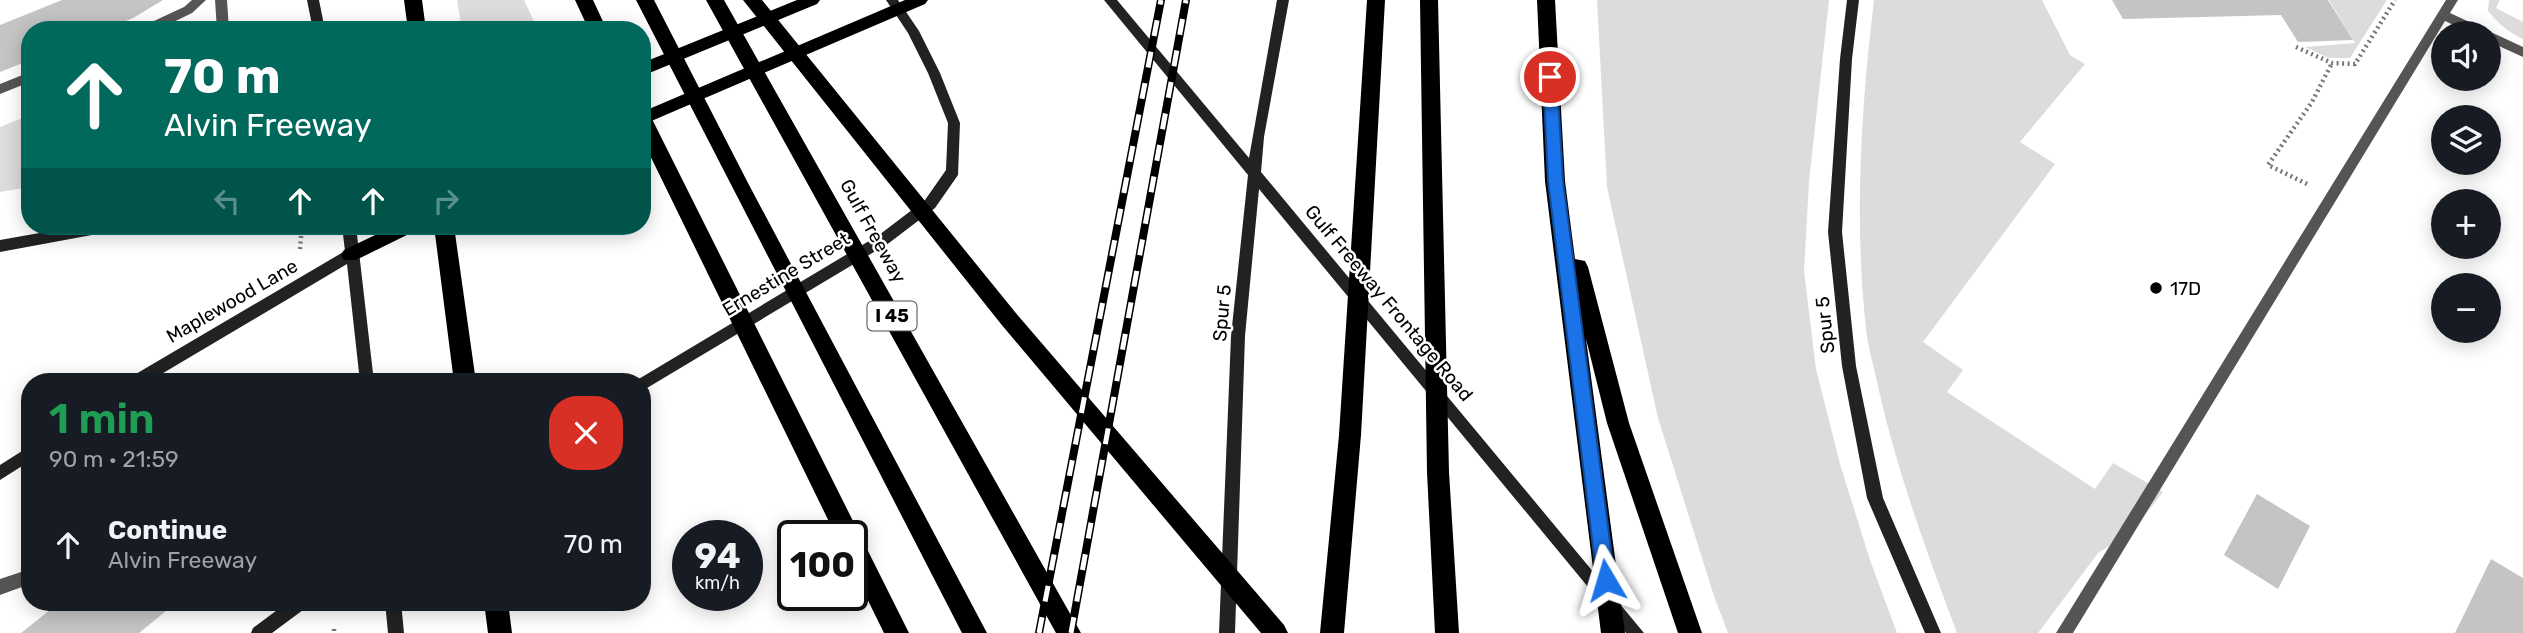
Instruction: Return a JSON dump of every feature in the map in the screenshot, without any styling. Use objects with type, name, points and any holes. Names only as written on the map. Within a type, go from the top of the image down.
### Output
[{"type":"highway","points":[[413,0],[416,21]]},
{"type":"highway","points":[[584,0],[594,21]]},
{"type":"highway","points":[[645,0],[741,189],[975,633]]},
{"type":"highway","name":"Gulf Freeway","points":[[715,0],[1069,633]]},
{"type":"highway","points":[[752,0],[1008,318],[1276,633]]},
{"type":"highway","points":[[1332,633],[1350,435],[1376,0]]},
{"type":"highway","points":[[1429,0],[1438,472],[1447,633]]},
{"type":"highway","points":[[1546,0],[1555,181],[1613,633]]},
{"type":"highway","points":[[651,137],[840,520]]},
{"type":"highway","points":[[1555,181],[1618,424],[1690,633]]},
{"type":"highway","points":[[445,235],[465,373]]},
{"type":"highway","points":[[868,575],[897,633]]},
{"type":"highway","points":[[497,611],[500,633]]},
{"type":"main road","points":[[313,0],[317,21]]},
{"type":"main road","points":[[651,66],[812,0]]},
{"type":"main road","name":"Ernestine Street","points":[[651,380],[884,239],[930,204],[953,171],[954,123],[913,31],[892,0]]},
{"type":"main road","points":[[651,115],[920,0]]},
{"type":"main road","name":"Gulf Freeway Frontage Road","points":[[1110,0],[1636,633]]},
{"type":"main road","name":"Spur 5","points":[[1227,633],[1238,336],[1258,136],[1283,0]]},
{"type":"main road","name":"Spur 5","points":[[1853,0],[1846,60],[1835,232],[1849,366],[1875,498],[1933,633]]},
{"type":"main road","points":[[0,246],[56,235]]},
{"type":"main road","points":[[349,235],[366,373]]},
{"type":"main road","points":[[350,255],[391,235]]},
{"type":"main road","name":"Maplewood Lane","points":[[149,373],[350,255]]},
{"type":"main road","points":[[0,473],[21,459]]},
{"type":"main road","points":[[259,633],[289,611]]},
{"type":"main road","points":[[394,611],[396,633]]},
{"type":"lane","points":[[164,21],[188,10],[200,0]]},
{"type":"lane","points":[[221,0],[222,21]]},
{"type":"lane","points":[[2064,633],[2452,0]]},
{"type":"lane","points":[[2444,15],[2457,21]]},
{"type":"lane","points":[[2501,42],[2523,52]]},
{"type":"lane","points":[[0,89],[21,81]]},
{"type":"lane","points":[[0,587],[21,579]]},
{"type":"path","points":[[2296,47],[2332,63],[2355,64],[2395,0]]},
{"type":"path","points":[[2332,63],[2312,102],[2268,165],[2333,197]]},
{"type":"path","points":[[299,259],[301,235]]},
{"type":"shaded area","points":[[457,0],[524,0],[534,21],[460,21]]},
{"type":"shaded area","points":[[1597,0],[1829,0],[1809,182],[1804,271],[1816,369],[1840,464],[1870,560],[1897,633],[1728,633],[1658,418],[1607,187]]},
{"type":"shaded area","points":[[1874,0],[2042,0],[2070,55],[2085,64],[2020,142],[2055,164],[1923,342],[1963,370],[1947,392],[2095,489],[2113,463],[2163,492],[2131,533],[2098,553],[2038,633],[1957,633],[1895,453],[1867,336],[1860,246],[1863,123]]},
{"type":"shaded area","points":[[2329,0],[2387,0],[2350,58],[2329,58],[2305,47],[2355,43]]},
{"type":"shaded area","points":[[2489,0],[2500,0],[2496,8],[2523,22],[2523,39],[2501,25],[2501,21],[2497,21],[2488,11]]},
{"type":"shaded area","points":[[21,119],[21,188],[0,192],[0,127]]},
{"type":"building","points":[[62,0],[163,0],[126,21],[21,21],[21,64],[0,72],[0,25]]},
{"type":"building","points":[[2112,0],[2328,0],[2353,40],[2298,42],[2281,15],[2123,19]]},
{"type":"building","points":[[2257,494],[2310,526],[2278,589],[2224,555]]},
{"type":"building","points":[[2491,559],[2523,578],[2523,633],[2455,633]]},
{"type":"building","points":[[49,611],[166,611],[139,633],[21,633]]},
{"type":"railway","points":[[1039,633],[1161,0]]},
{"type":"railway","points":[[1071,633],[1186,0]]},
{"type":"place","name":"17D","points":[[2156,288]]},
{"type":"route","points":[[1550,77],[1555,181],[1606,580]]}]
